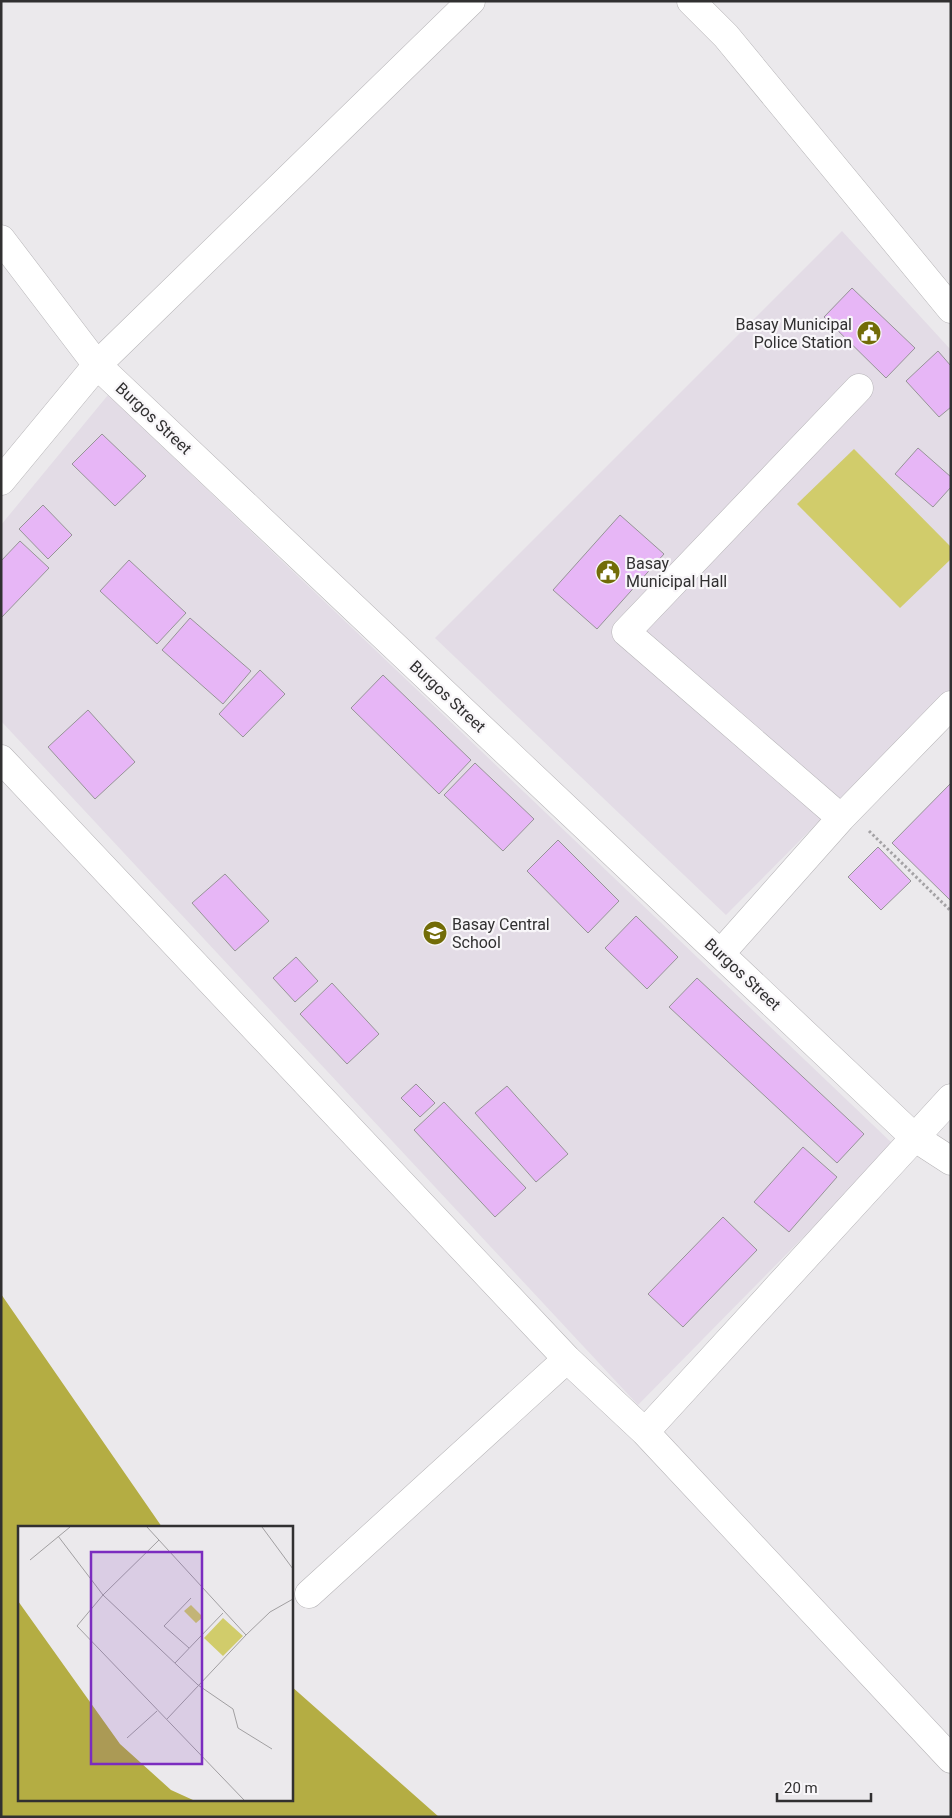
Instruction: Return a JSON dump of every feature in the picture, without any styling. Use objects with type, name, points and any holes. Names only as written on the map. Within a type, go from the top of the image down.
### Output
[{"type":"street","points":[[1,481],[97,365],[471,1]]},
{"type":"street","points":[[691,1],[726,36],[951,309]]},
{"type":"street","name":"Burgos Street","points":[[1,239],[97,365],[914,1137],[951,1161]]},
{"type":"street","points":[[844,815],[626,632],[859,388]]},
{"type":"street","points":[[721,953],[844,815],[951,705]]},
{"type":"street","points":[[1,759],[567,1359],[645,1432],[951,1759]]},
{"type":"street","points":[[645,1432],[951,1098]]},
{"type":"street","points":[[309,1594],[567,1359]]},
{"type":"path","points":[[844,815],[951,911]]},
{"type":"shaded area","points":[[842,231],[951,350],[951,688],[726,915],[435,638]]},
{"type":"shaded area","name":"Basay Central School","points":[[108,395],[894,1145],[638,1405],[1,721],[1,525]]},
{"type":"shaded area","points":[[854,449],[951,547],[951,559],[900,608],[797,504]]},
{"type":"shaded area","points":[[1,1294],[161,1526],[18,1526],[18,1800],[292,1800],[292,1687],[439,1817],[1,1817]]},
{"type":"building","name":"Basay Municipal Police Station","points":[[852,288],[915,348],[886,378],[824,317]]},
{"type":"building","points":[[938,351],[951,366],[951,407],[939,417],[906,381]]},
{"type":"building","points":[[102,434],[146,476],[115,506],[72,464]]},
{"type":"building","points":[[918,448],[951,477],[951,487],[933,507],[895,474]]},
{"type":"building","points":[[43,505],[72,535],[48,559],[19,529]]},
{"type":"building","name":"Basay Municipal Hall","points":[[620,515],[664,554],[597,629],[553,590]]},
{"type":"building","points":[[20,541],[49,568],[1,618],[1,561]]},
{"type":"building","points":[[129,560],[186,613],[157,644],[100,591]]},
{"type":"building","points":[[190,618],[251,671],[223,704],[162,650]]},
{"type":"building","points":[[260,670],[285,694],[243,737],[219,714]]},
{"type":"building","points":[[383,675],[471,760],[439,794],[351,708]]},
{"type":"building","points":[[88,710],[135,762],[95,799],[48,747]]},
{"type":"building","points":[[475,763],[534,819],[503,851],[444,795]]},
{"type":"building","points":[[951,783],[951,899],[950,900],[892,843]]},
{"type":"building","points":[[558,840],[619,901],[588,933],[527,871]]},
{"type":"building","points":[[878,847],[911,881],[881,910],[848,877]]},
{"type":"building","points":[[225,874],[269,921],[235,951],[192,903]]},
{"type":"building","points":[[636,916],[678,957],[647,989],[605,948]]},
{"type":"building","points":[[296,957],[318,981],[295,1002],[273,978]]},
{"type":"building","points":[[697,978],[864,1134],[837,1163],[669,1007]]},
{"type":"building","points":[[332,983],[379,1034],[347,1064],[300,1014]]},
{"type":"building","points":[[416,1084],[435,1103],[420,1117],[401,1098]]},
{"type":"building","points":[[507,1086],[568,1154],[536,1182],[475,1113]]},
{"type":"building","points":[[444,1102],[526,1188],[495,1217],[414,1130]]},
{"type":"building","points":[[803,1147],[837,1177],[789,1232],[754,1202]]},
{"type":"building","points":[[723,1217],[757,1250],[683,1327],[648,1294]]},
{"type":"place","name":"Basay Municipal Police Station","points":[[869,333]]},
{"type":"place","name":"Basay Municipal Hall","points":[[608,572]]},
{"type":"place","name":"Basay Central School","points":[[435,933]]}]
